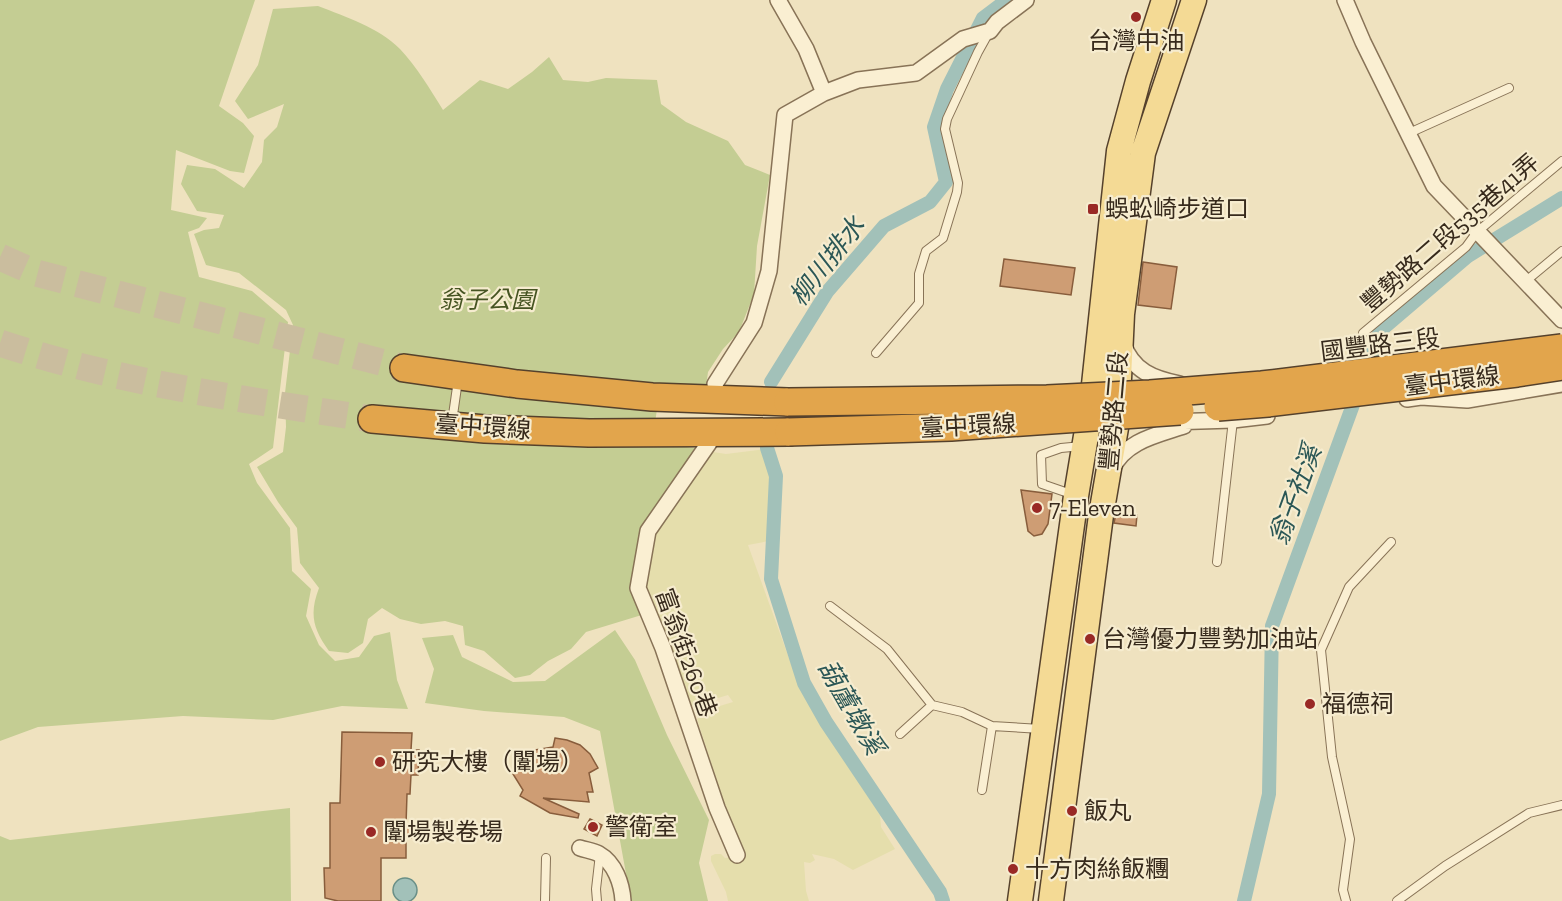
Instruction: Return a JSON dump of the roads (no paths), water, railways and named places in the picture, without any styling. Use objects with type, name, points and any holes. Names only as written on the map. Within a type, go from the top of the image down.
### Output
[{"type":"highway","name":"臺中環線","points":[[404,368],[518,384],[652,397],[788,402],[1035,399],[1150,394],[1262,385],[1562,346]]},
{"type":"highway","name":"臺中環線","points":[[372,419],[452,426],[589,433],[854,431],[1041,422],[1268,404],[1562,367]]},
{"type":"main road","name":"豐勢路二段","points":[[1020,901],[1076,496],[1093,394],[1119,151],[1164,0]]},
{"type":"main road","name":"豐勢路二段","points":[[1051,901],[1117,422],[1122,315],[1143,153],[1194,0]]},
{"type":"street","points":[[778,0],[806,49],[824,93]]},
{"type":"street","points":[[715,384],[754,323],[769,272],[785,115],[824,93],[858,80],[916,73],[963,39],[989,31],[1026,0]]},
{"type":"street","points":[[1345,0],[1362,42],[1434,186],[1562,320]]},
{"type":"street","name":"國豐路三段","points":[[1121,335],[1128,355],[1146,373],[1161,380],[1204,388]]},
{"type":"street","name":"國豐路三段","points":[[1093,394],[1204,388],[1562,346]]},
{"type":"street","name":"國豐路三段","points":[[1421,397],[1457,382],[1562,367]]},
{"type":"street","name":"國豐路三段","points":[[1085,436],[1117,422],[1233,420],[1421,397],[1467,400],[1562,384]]},
{"type":"street","name":"國豐路三段","points":[[1107,483],[1114,464],[1132,445],[1158,434],[1200,422]]},
{"type":"street","name":"富翁街260巷","points":[[709,443],[648,531],[638,588],[663,648],[717,808],[737,855]]},
{"type":"street","points":[[580,848],[600,854],[616,872],[623,901]]},
{"type":"lane","points":[[876,353],[919,303],[919,274],[926,250],[943,238],[958,183],[945,129],[947,119],[989,31]]},
{"type":"lane","points":[[1407,134],[1509,88]]},
{"type":"lane","name":"豐勢路二段535巷41弄","points":[[1363,333],[1480,235],[1562,161]]},
{"type":"lane","points":[[1526,281],[1562,251]]},
{"type":"lane","points":[[452,426],[459,376]]},
{"type":"lane","points":[[1217,562],[1233,420]]},
{"type":"lane","points":[[1076,496],[1042,484],[1041,455],[1085,436]]},
{"type":"lane","points":[[1346,901],[1343,890],[1350,839],[1332,758],[1322,650],[1350,587],[1391,542]]},
{"type":"lane","points":[[830,606],[886,649],[932,705],[962,711],[992,726],[1044,729]]},
{"type":"lane","points":[[900,734],[932,705]]},
{"type":"lane","points":[[982,790],[992,726]]},
{"type":"lane","points":[[1397,901],[1445,866],[1529,813],[1562,805]]},
{"type":"lane","points":[[597,901],[600,854]]},
{"type":"lane","points":[[545,901],[546,858]]},
{"type":"water","points":[[405,878],[414,881],[417,890],[414,899],[405,902],[396,899],[393,890],[396,881]]},
{"type":"waterway","name":"柳川排水","points":[[771,382],[827,292],[884,226],[930,202],[946,182],[934,127],[947,89],[983,18],[1007,0]]},
{"type":"waterway","name":"翁子社溪","points":[[1244,901],[1269,794],[1272,626],[1380,331],[1468,256],[1562,198]]},
{"type":"waterway","name":"葫蘆墩溪","points":[[767,448],[776,476],[771,579],[804,683],[826,722],[940,892],[943,901]]},
{"type":"tunnel","points":[[0,257],[36,273],[404,368]]},
{"type":"tunnel","points":[[0,343],[137,380],[372,419]]},
{"type":"place","name":"台灣中油","points":[[1136,17]]},
{"type":"place","name":"蜈蚣崎步道口","points":[[1093,209]]},
{"type":"place","name":"7-Eleven","points":[[1037,508]]},
{"type":"place","name":"台灣優力豐勢加油站","points":[[1090,639]]},
{"type":"place","name":"福德祠","points":[[1310,704]]},
{"type":"place","name":"研究大樓（闈場）","points":[[380,762]]},
{"type":"place","name":"飯丸","points":[[1072,811]]},
{"type":"place","name":"警衛室","points":[[593,827]]},
{"type":"place","name":"闈場製卷場","points":[[371,832]]},
{"type":"place","name":"十方肉絲飯糰","points":[[1013,869]]},
{"type":"park label","name":"翁子公園","points":[[487,300]]}]
